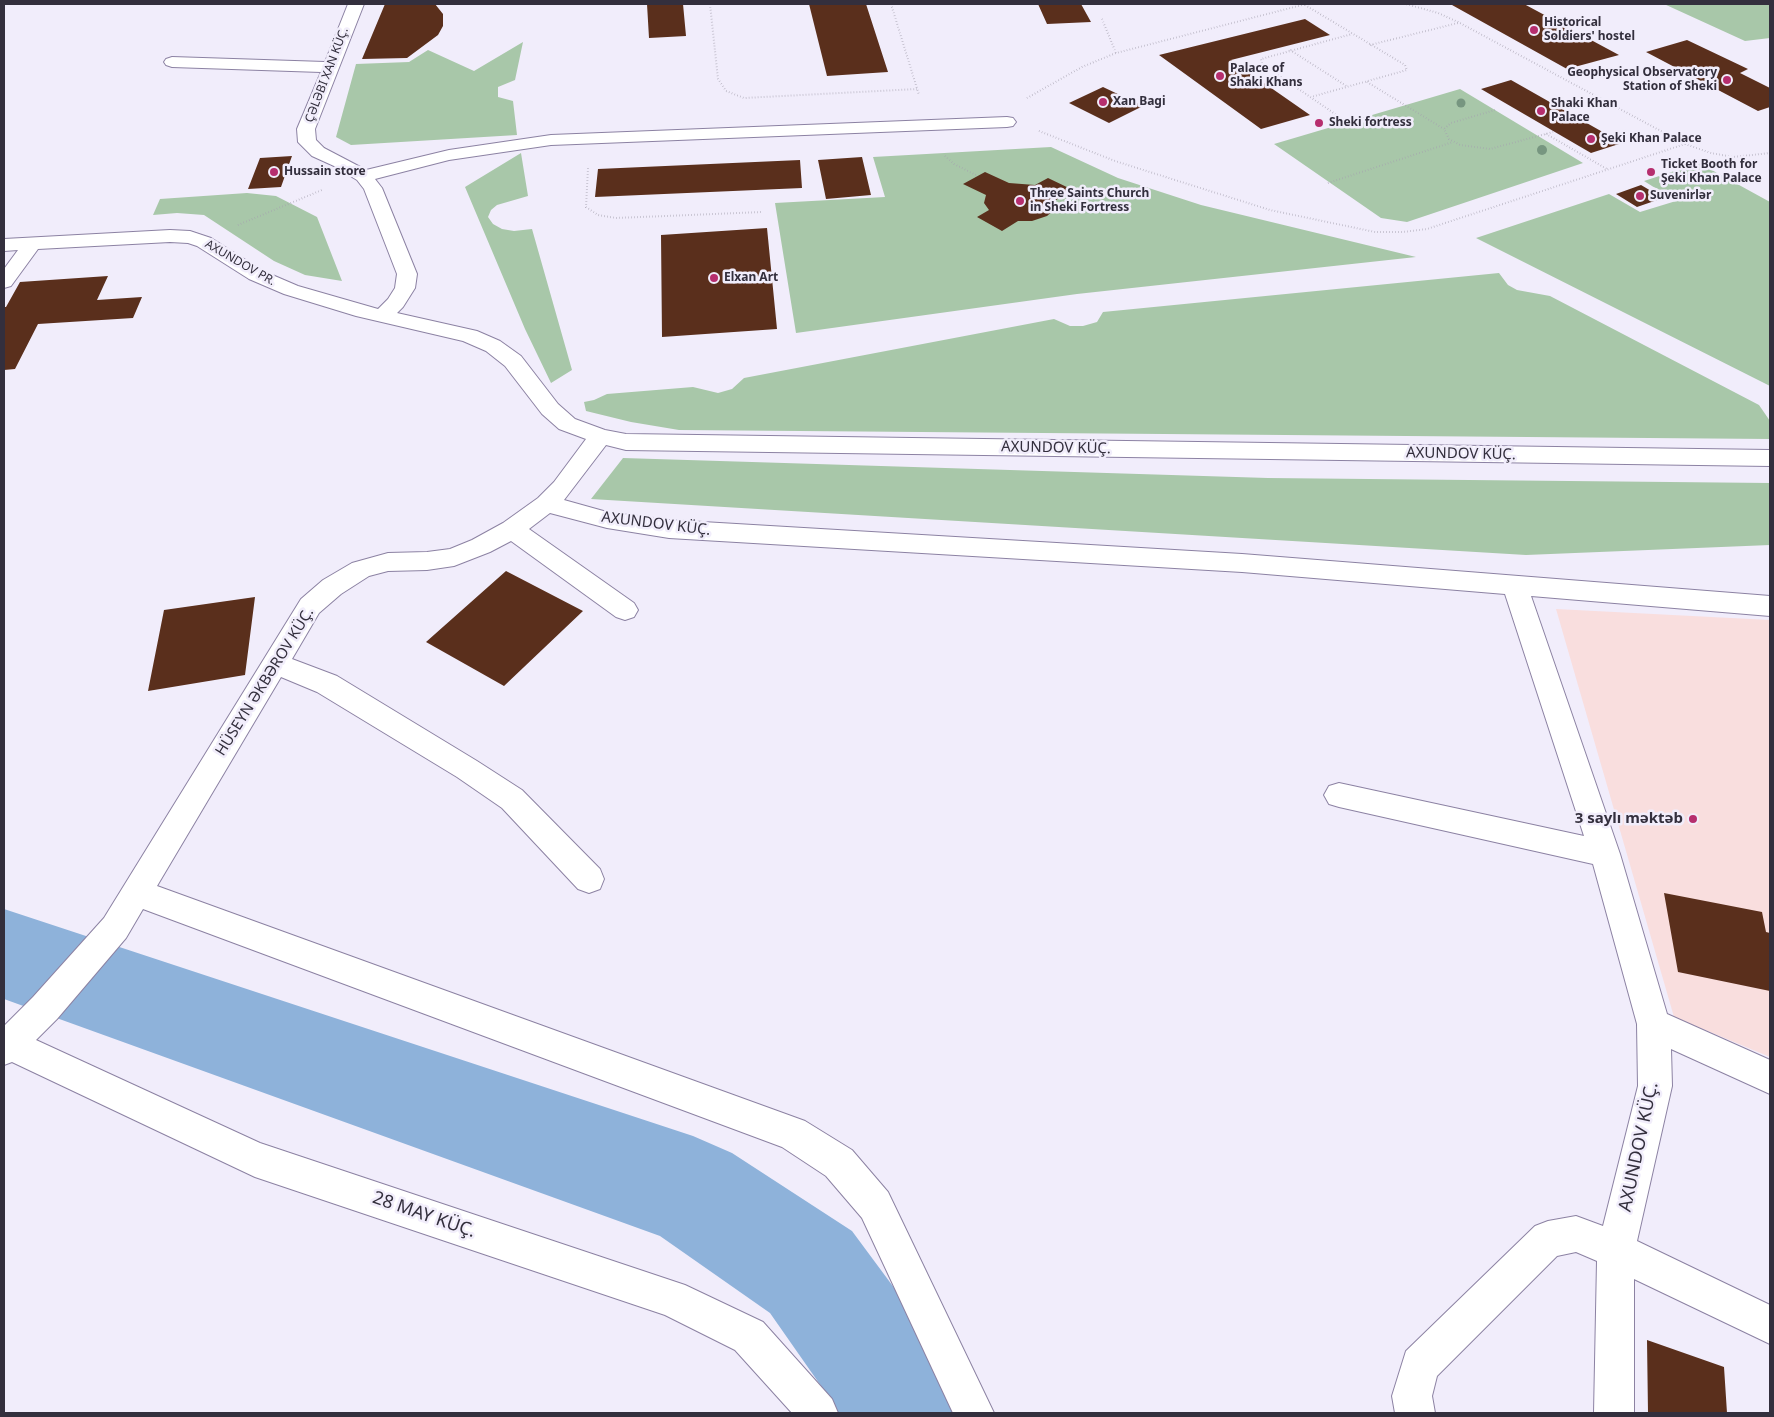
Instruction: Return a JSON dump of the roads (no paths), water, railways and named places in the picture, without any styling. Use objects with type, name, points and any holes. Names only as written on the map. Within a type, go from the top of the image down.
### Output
[{"type":"street","name":"ÇƏLƏBI XAN KÜÇ.","points":[[356,4],[306,129],[307,142],[318,152],[340,162],[363,176]]},
{"type":"street","points":[[172,62],[330,67]]},
{"type":"street","points":[[382,316],[396,303],[405,288],[407,274],[373,188],[363,176],[419,161],[488,148],[590,138],[1007,122]]},
{"type":"street","name":"AXUNDOV PR.","points":[[4,245],[170,236],[190,237],[204,242],[256,275],[290,290],[322,301],[382,316]]},
{"type":"street","points":[[4,282],[32,244]]},
{"type":"street","name":"AXUNDOV KÜÇ.","points":[[382,316],[470,336],[493,346],[512,361],[550,409],[561,419],[584,432],[626,442],[1770,458]]},
{"type":"street","name":"HÜSEYN ƏKBƏROV KÜÇ.","points":[[6,1047],[45,1008],[115,928],[310,606],[332,587],[361,570],[388,562],[427,561],[454,557],[481,546],[512,529],[546,504],[562,488],[600,436]]},
{"type":"street","name":"AXUNDOV KÜÇ.","points":[[546,504],[607,520],[669,529],[1242,563],[1770,606]]},
{"type":"street","points":[[512,529],[625,610]]},
{"type":"street","name":"AXUNDOV KÜÇ.","points":[[1515,585],[1605,854],[1654,1024],[1655,1086],[1616,1250],[1614,1413]]},
{"type":"street","points":[[274,665],[298,671],[327,684],[467,769],[512,799],[589,879]]},
{"type":"street","points":[[1338,796],[1605,854]]},
{"type":"street","points":[[137,892],[793,1133],[839,1164],[875,1205],[974,1413]]},
{"type":"street","points":[[1654,1024],[1770,1077]]},
{"type":"street","name":"28 MAY KÜÇ.","points":[[6,1047],[255,1159],[672,1298],[749,1336],[818,1413]]},
{"type":"street","points":[[1415,1413],[1412,1396],[1420,1364],[1548,1239],[1576,1234],[1616,1250],[1770,1326]]},
{"type":"waterway","points":[[4,954],[693,1192],[811,1272],[870,1354],[898,1413]]},
{"type":"place","name":"Historical Soldiers' hostel","points":[[1534,30]]},
{"type":"place","name":"Palace of Shaki Khans","points":[[1220,76]]},
{"type":"place","name":"Geophysical Observatory Station of Sheki","points":[[1727,80]]},
{"type":"place","name":"Xan Bagi","points":[[1103,102]]},
{"type":"place","name":"Shaki Khan Palace","points":[[1541,111]]},
{"type":"place","name":"Sheki fortress","points":[[1319,123]]},
{"type":"place","name":"Şeki Khan Palace","points":[[1591,139]]},
{"type":"place","name":"Hussain store","points":[[274,172]]},
{"type":"place","name":"Ticket Booth for Şeki Khan Palace","points":[[1651,172]]},
{"type":"place","name":"Suvenirlər","points":[[1640,196]]},
{"type":"place","name":"Three Saints Church in Sheki Fortress","points":[[1020,201]]},
{"type":"place","name":"Elxan Art","points":[[714,278]]},
{"type":"place","name":"3 saylı məktəb","points":[[1693,819]]}]
